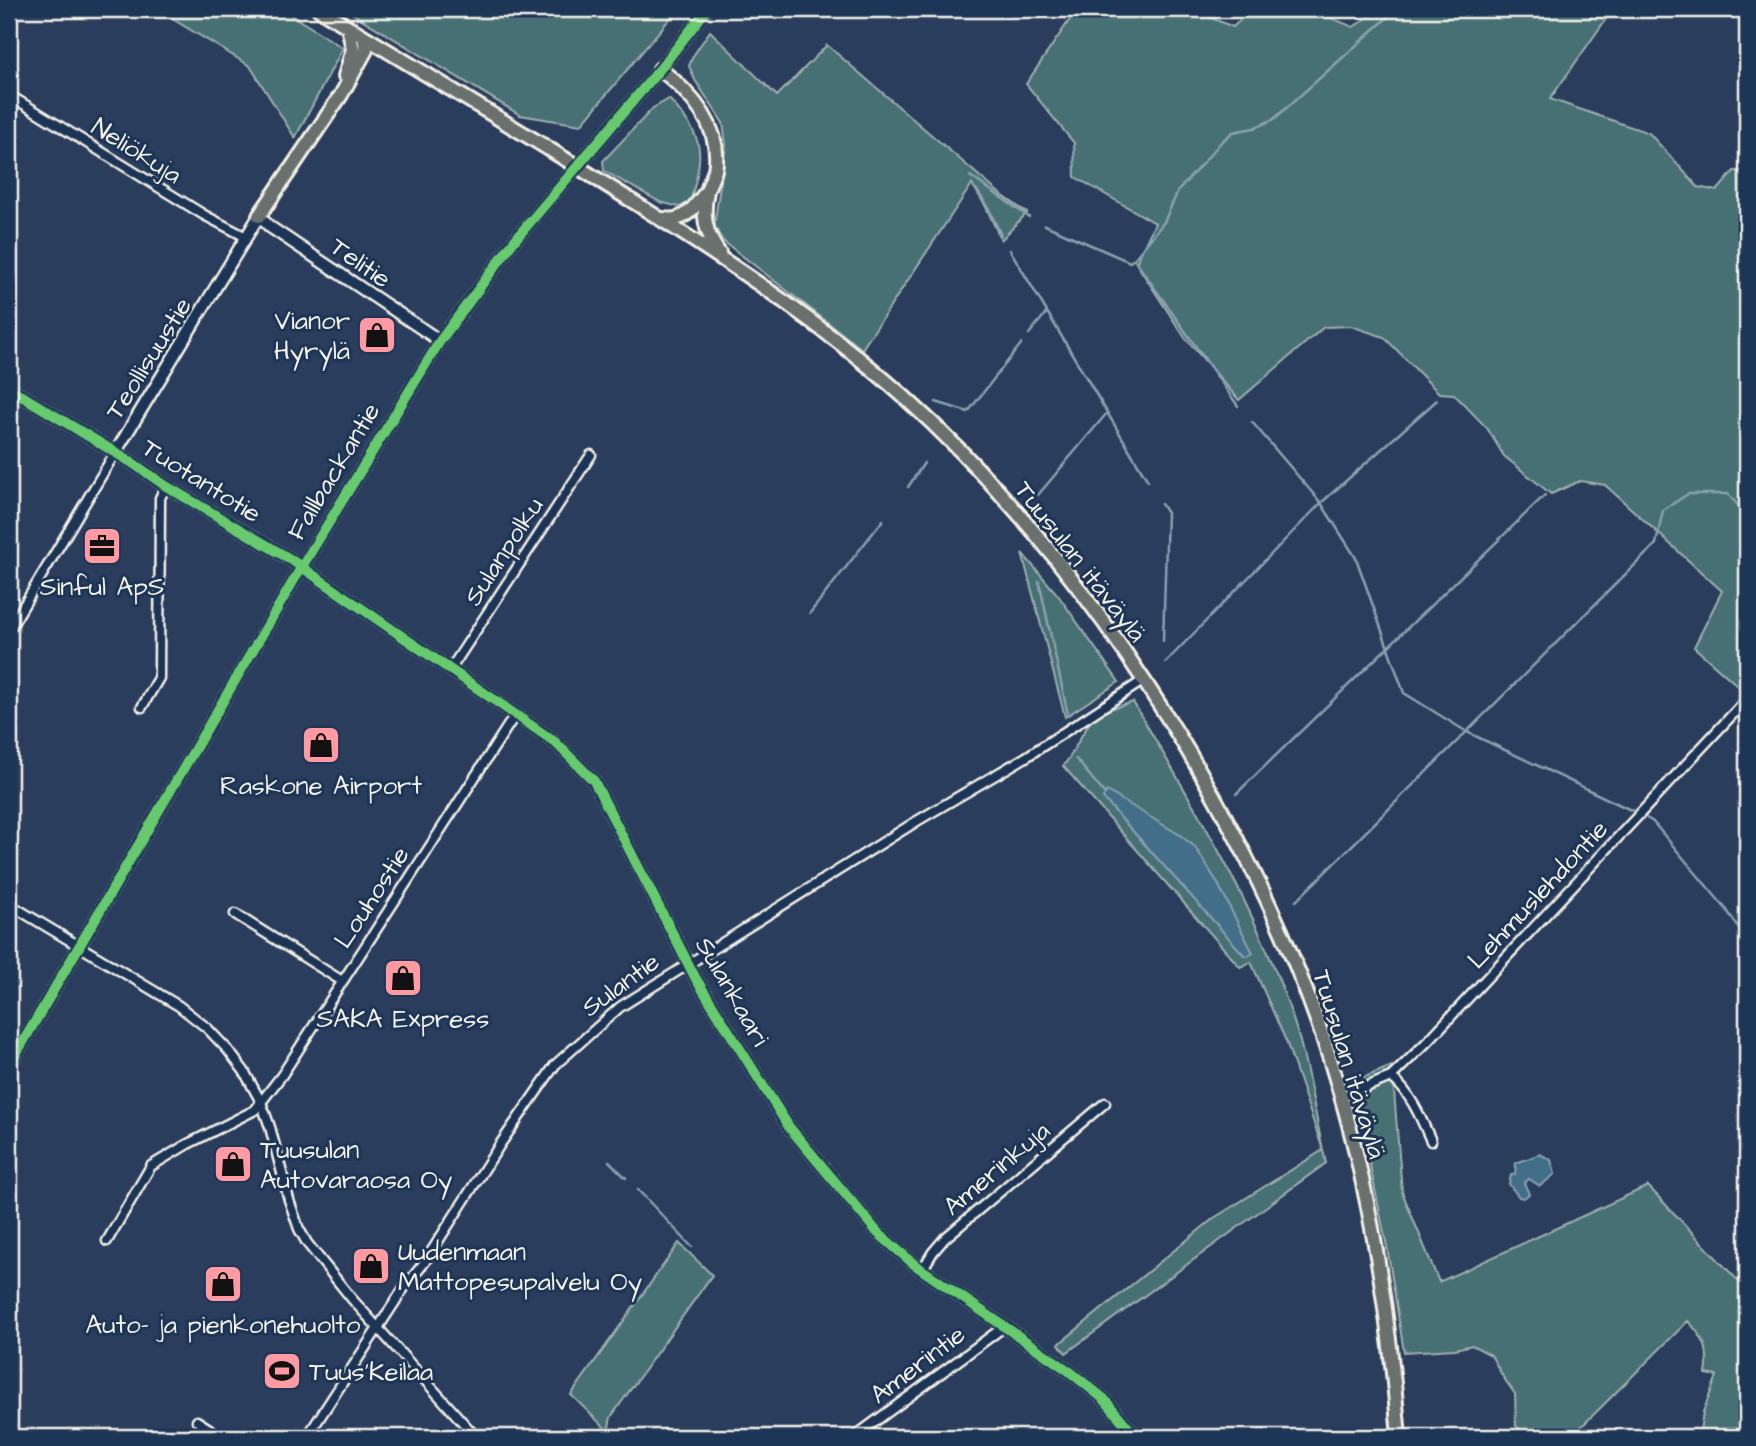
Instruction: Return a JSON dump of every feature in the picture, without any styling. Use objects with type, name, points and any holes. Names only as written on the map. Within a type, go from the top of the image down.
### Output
[{"type":"main road","name":"Tuusulan itäväylä","points":[[319,9],[661,219],[778,296],[902,395],[1026,522],[1077,585],[1144,680],[1215,798],[1271,906],[1304,985],[1341,1097],[1367,1199],[1384,1289],[1399,1437]]},
{"type":"main road","points":[[317,133],[351,60],[352,45],[348,27]]},
{"type":"main road","points":[[259,216],[317,133],[361,62],[366,46],[364,37]]},
{"type":"main road","points":[[317,133],[370,59],[377,54],[395,56]]},
{"type":"main road","points":[[660,69],[691,97],[710,125],[715,171],[707,191],[705,224],[720,256]]},
{"type":"main road","points":[[661,219],[677,220],[685,216],[707,191]]},
{"type":"street","name":"Fallbackantie","points":[[9,1066],[301,568],[440,341],[514,241],[660,69],[707,9]]},
{"type":"street","name":"Neliökuja","points":[[9,95],[204,215],[246,237]]},
{"type":"street","name":"Telitie","points":[[259,216],[270,227],[440,341]]},
{"type":"street","name":"Teollisuustie","points":[[9,630],[259,216]]},
{"type":"street","name":"Tuotantotie","points":[[9,388],[301,568]]},
{"type":"street","name":"Sulanpolku","points":[[450,670],[591,455]]},
{"type":"street","points":[[142,707],[159,678],[160,498],[166,486]]},
{"type":"street","name":"Sulankaari","points":[[301,568],[555,742],[594,780],[696,979],[789,1127],[878,1233],[922,1270],[1069,1371],[1104,1399],[1136,1437]]},
{"type":"street","name":"Sulantie","points":[[307,1437],[555,1065],[620,1007],[917,821],[1026,757],[1144,680]]},
{"type":"street","name":"Lehmuslehdontie","points":[[1341,1097],[1391,1077],[1428,1041],[1747,699]]},
{"type":"street","name":"Louhostie","points":[[107,1241],[151,1166],[186,1145],[250,1114],[282,1075],[515,715]]},
{"type":"street","points":[[9,904],[179,1006],[207,1028],[244,1071],[261,1102],[299,1229],[321,1263],[476,1437]]},
{"type":"street","points":[[235,914],[342,981]]},
{"type":"street","points":[[1391,1077],[1401,1085],[1421,1117],[1431,1141]]},
{"type":"street","name":"Amerinkuja","points":[[922,1270],[945,1238],[1105,1103]]},
{"type":"street","name":"Amerintie","points":[[854,1437],[1005,1326]]},
{"type":"street","points":[[197,1421],[222,1437]]},
{"type":"green space","points":[[156,9],[282,9],[343,48],[295,138],[250,66]]},
{"type":"green space","points":[[345,9],[678,9],[581,125],[520,115]]},
{"type":"green space","points":[[1077,9],[1190,9],[1233,27],[1252,9],[1309,9],[1353,27],[1381,9],[1613,9],[1550,99],[1649,133],[1698,187],[1717,191],[1734,171],[1747,171],[1747,694],[1694,647],[1722,591],[1605,485],[1580,481],[1551,494],[1504,456],[1487,428],[1454,394],[1439,393],[1384,337],[1351,326],[1324,327],[1239,400],[1185,338],[1136,263],[1155,223],[1075,177],[1074,143],[1026,84]]},
{"type":"green space","points":[[710,31],[777,96],[827,45],[999,193],[1027,213],[1001,240],[972,184],[862,349],[723,241],[714,226],[726,145],[723,123],[689,66]]},
{"type":"green space","points":[[669,99],[690,125],[699,147],[698,171],[690,203],[679,207],[660,202],[604,171],[603,161],[653,108]]},
{"type":"green space","points":[[1022,553],[1058,595],[1119,682],[1065,717]]},
{"type":"green space","points":[[1133,702],[1224,861],[1264,942],[1301,1045],[1326,1163],[1066,1353],[1059,1344],[1214,1218],[1323,1150],[1286,1041],[1251,962],[1240,967],[1063,766],[1095,717]]},
{"type":"green space","points":[[1392,1066],[1402,1192],[1439,1282],[1648,1186],[1744,1287],[1747,1281],[1747,1437],[1699,1437],[1703,1412],[1717,1376],[1706,1374],[1705,1345],[1688,1321],[1571,1437],[1530,1437],[1516,1426],[1515,1394],[1491,1355],[1472,1345],[1455,1349],[1404,1352],[1387,1247],[1365,1141],[1371,1124],[1356,1096],[1360,1079]]},
{"type":"green space","points":[[679,1243],[712,1275],[611,1417],[607,1437],[598,1437],[605,1428],[571,1395]]},
{"type":"water","points":[[1107,791],[1195,847],[1217,882],[1253,953],[1244,955],[1103,798]]},
{"type":"water","points":[[1540,1154],[1551,1160],[1555,1174],[1540,1186],[1529,1179],[1524,1183],[1529,1194],[1524,1198],[1519,1197],[1509,1184],[1511,1175],[1515,1174],[1516,1163]]},
{"type":"waterway","points":[[1134,259],[1164,222],[1178,191],[1222,141],[1233,132],[1254,128],[1274,119],[1397,9]]},
{"type":"waterway","points":[[970,176],[1029,217]]},
{"type":"waterway","points":[[976,189],[1001,235]]},
{"type":"waterway","points":[[1045,225],[1130,262],[1134,259]]},
{"type":"waterway","points":[[1010,250],[1148,481]]},
{"type":"waterway","points":[[1134,259],[1238,406]]},
{"type":"waterway","points":[[1029,334],[1047,312]]},
{"type":"waterway","points":[[936,402],[968,412],[1021,344]]},
{"type":"waterway","points":[[1165,663],[1321,503],[1437,400]]},
{"type":"waterway","points":[[1038,495],[1107,413]]},
{"type":"waterway","points":[[1252,422],[1321,503],[1356,558],[1404,693],[1467,732],[1635,812]]},
{"type":"waterway","points":[[908,487],[924,463]]},
{"type":"waterway","points":[[1296,901],[1656,544],[1663,510],[1688,494],[1728,494],[1743,511],[1747,511]]},
{"type":"waterway","points":[[1236,794],[1545,495]]},
{"type":"waterway","points":[[1161,504],[1167,513],[1163,641]]},
{"type":"waterway","points":[[810,613],[883,520]]},
{"type":"waterway","points":[[1039,581],[1068,715]]},
{"type":"waterway","points":[[1076,759],[1105,794]]},
{"type":"waterway","points":[[1645,817],[1653,822],[1726,909],[1747,940]]},
{"type":"waterway","points":[[609,1161],[626,1178]]},
{"type":"waterway","points":[[638,1190],[692,1247]]},
{"type":"cycle path","points":[[9,1066],[301,568],[440,341],[514,241],[660,69],[707,9]]},
{"type":"cycle path","points":[[9,388],[166,486],[290,559],[555,742],[594,781],[696,979],[789,1127],[878,1233],[915,1265],[1069,1371],[1104,1399],[1136,1437]]},
{"type":"place","name":"Vianor Hyrylä","points":[[377,335]]},
{"type":"place","name":"Sinful ApS","points":[[102,546]]},
{"type":"place","name":"Raskone Airport","points":[[321,745]]},
{"type":"place","name":"SAKA Express","points":[[403,978]]},
{"type":"place","name":"Tuusulan Autovaraosa Oy","points":[[233,1164]]},
{"type":"place","name":"Uudenmaan Mattopesupalvelu Oy","points":[[371,1266]]},
{"type":"place","name":"Auto- ja pienkonehuolto","points":[[223,1284]]},
{"type":"place","name":"Tuus'Keilaa","points":[[282,1371]]}]
